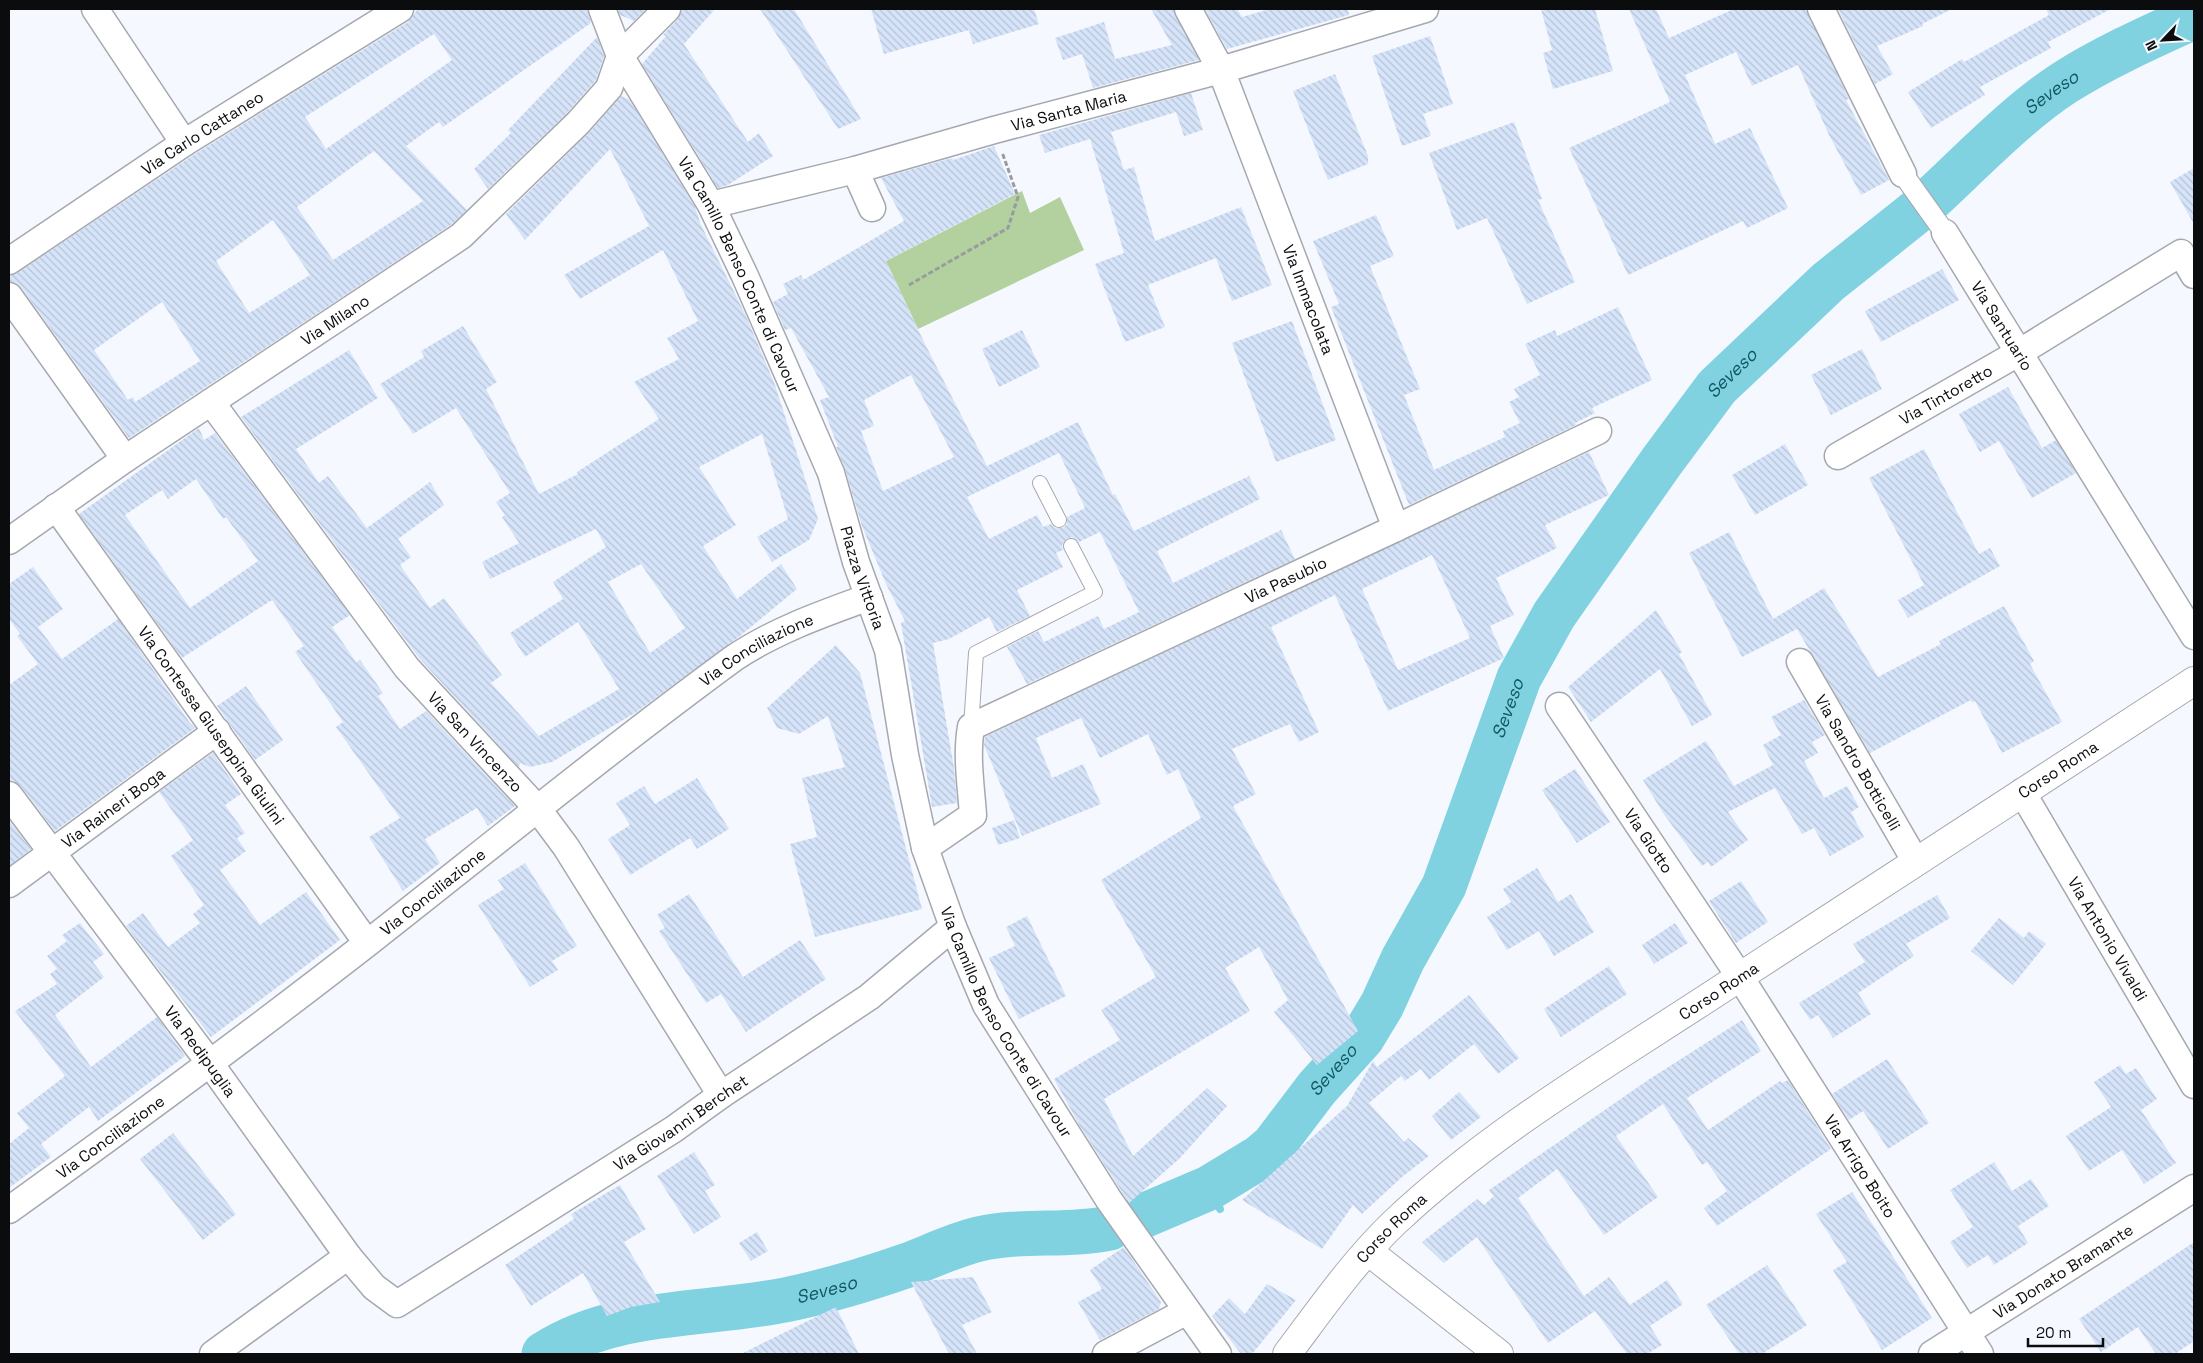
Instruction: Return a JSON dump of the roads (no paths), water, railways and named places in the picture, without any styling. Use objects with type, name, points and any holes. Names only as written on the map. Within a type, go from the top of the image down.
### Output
[{"type":"street","points":[[94,9],[184,143]]},
{"type":"street","name":"Via Carlo Cattaneo","points":[[9,261],[184,143],[400,9]]},
{"type":"street","name":"Via Camillo Benso Conte di Cavour","points":[[602,9],[620,56],[711,205],[749,285],[831,473],[839,503]]},
{"type":"street","points":[[620,56],[667,9]]},
{"type":"street","name":"Via Immacolata","points":[[1188,9],[1221,70],[1396,528]]},
{"type":"street","name":"Via Santa Maria","points":[[711,205],[855,170],[994,130],[1221,70],[1425,9]]},
{"type":"street","name":"Via Santuario","points":[[1821,9],[1902,174],[1945,233],[2194,636]]},
{"type":"street","name":"Via Milano","points":[[9,541],[125,459],[461,236],[578,123],[609,88],[620,56]]},
{"type":"street","points":[[855,170],[872,208]]},
{"type":"street","name":"Via Tintoretto","points":[[1838,456],[2020,352],[2188,264]]},
{"type":"street","points":[[9,296],[125,459]]},
{"type":"street","name":"Via San Vincenzo","points":[[211,402],[407,668],[537,808],[566,847],[721,1095]]},
{"type":"street","name":"Via Pasubio","points":[[971,727],[1598,431]]},
{"type":"street","name":"Piazza Vittoria","points":[[839,503],[869,598],[888,650]]},
{"type":"street","name":"Via Contessa Giuseppina Giulini","points":[[56,507],[367,943]]},
{"type":"street","name":"Via Conciliazione","points":[[9,1210],[367,943],[537,808],[748,649],[798,623],[869,598]]},
{"type":"street","name":"Via Camillo Benso Conte di Cavour","points":[[888,650],[906,755],[925,848],[953,927],[986,1005],[1110,1200],[1218,1354]]},
{"type":"street","name":"Via Sandro Botticelli","points":[[1800,662],[1916,862]]},
{"type":"street","name":"Corso Roma","points":[[1287,1354],[1368,1251],[1394,1223],[1497,1138],[2194,681]]},
{"type":"street","name":"Via Giotto","points":[[1559,706],[1740,977]]},
{"type":"street","points":[[925,848],[973,815],[970,768],[971,727]]},
{"type":"street","name":"Via Raineri Boga","points":[[9,884],[217,731]]},
{"type":"street","name":"Via Antonio Vivaldi","points":[[2022,792],[2194,1085]]},
{"type":"street","name":"Via Redipuglia","points":[[9,795],[209,1062],[348,1256],[374,1287],[398,1304]]},
{"type":"street","name":"Via Giovanni Berchet","points":[[398,1304],[674,1129],[721,1095],[869,996],[953,927]]},
{"type":"street","name":"Via Arrigo Boito","points":[[1740,977],[1980,1354]]},
{"type":"street","name":"Via Donato Bramante","points":[[1932,1354],[2194,1188]]},
{"type":"street","points":[[1368,1251],[1499,1354]]},
{"type":"street","points":[[213,1354],[348,1256]]},
{"type":"street","points":[[1106,1354],[1187,1311]]},
{"type":"lane","points":[[1040,483],[1059,520]]},
{"type":"lane","points":[[971,727],[976,653],[1095,592],[1071,546]]},
{"type":"waterway","name":"Seveso","points":[[1931,199],[2030,108],[2064,83],[2112,56],[2194,17]]},
{"type":"waterway","name":"Seveso","points":[[1143,1216],[1209,1188],[1260,1157],[1273,1146],[1317,1088],[1362,1038],[1382,1005],[1403,959],[1444,886],[1519,678],[1554,615],[1662,461],[1717,387],[1828,282],[1917,211]]},
{"type":"waterway","points":[[1209,1188],[1220,1209]]},
{"type":"waterway","name":"Seveso","points":[[544,1354],[571,1339],[600,1328],[661,1316],[785,1300],[863,1280],[970,1241],[1012,1234],[1094,1231],[1110,1228]]}]
